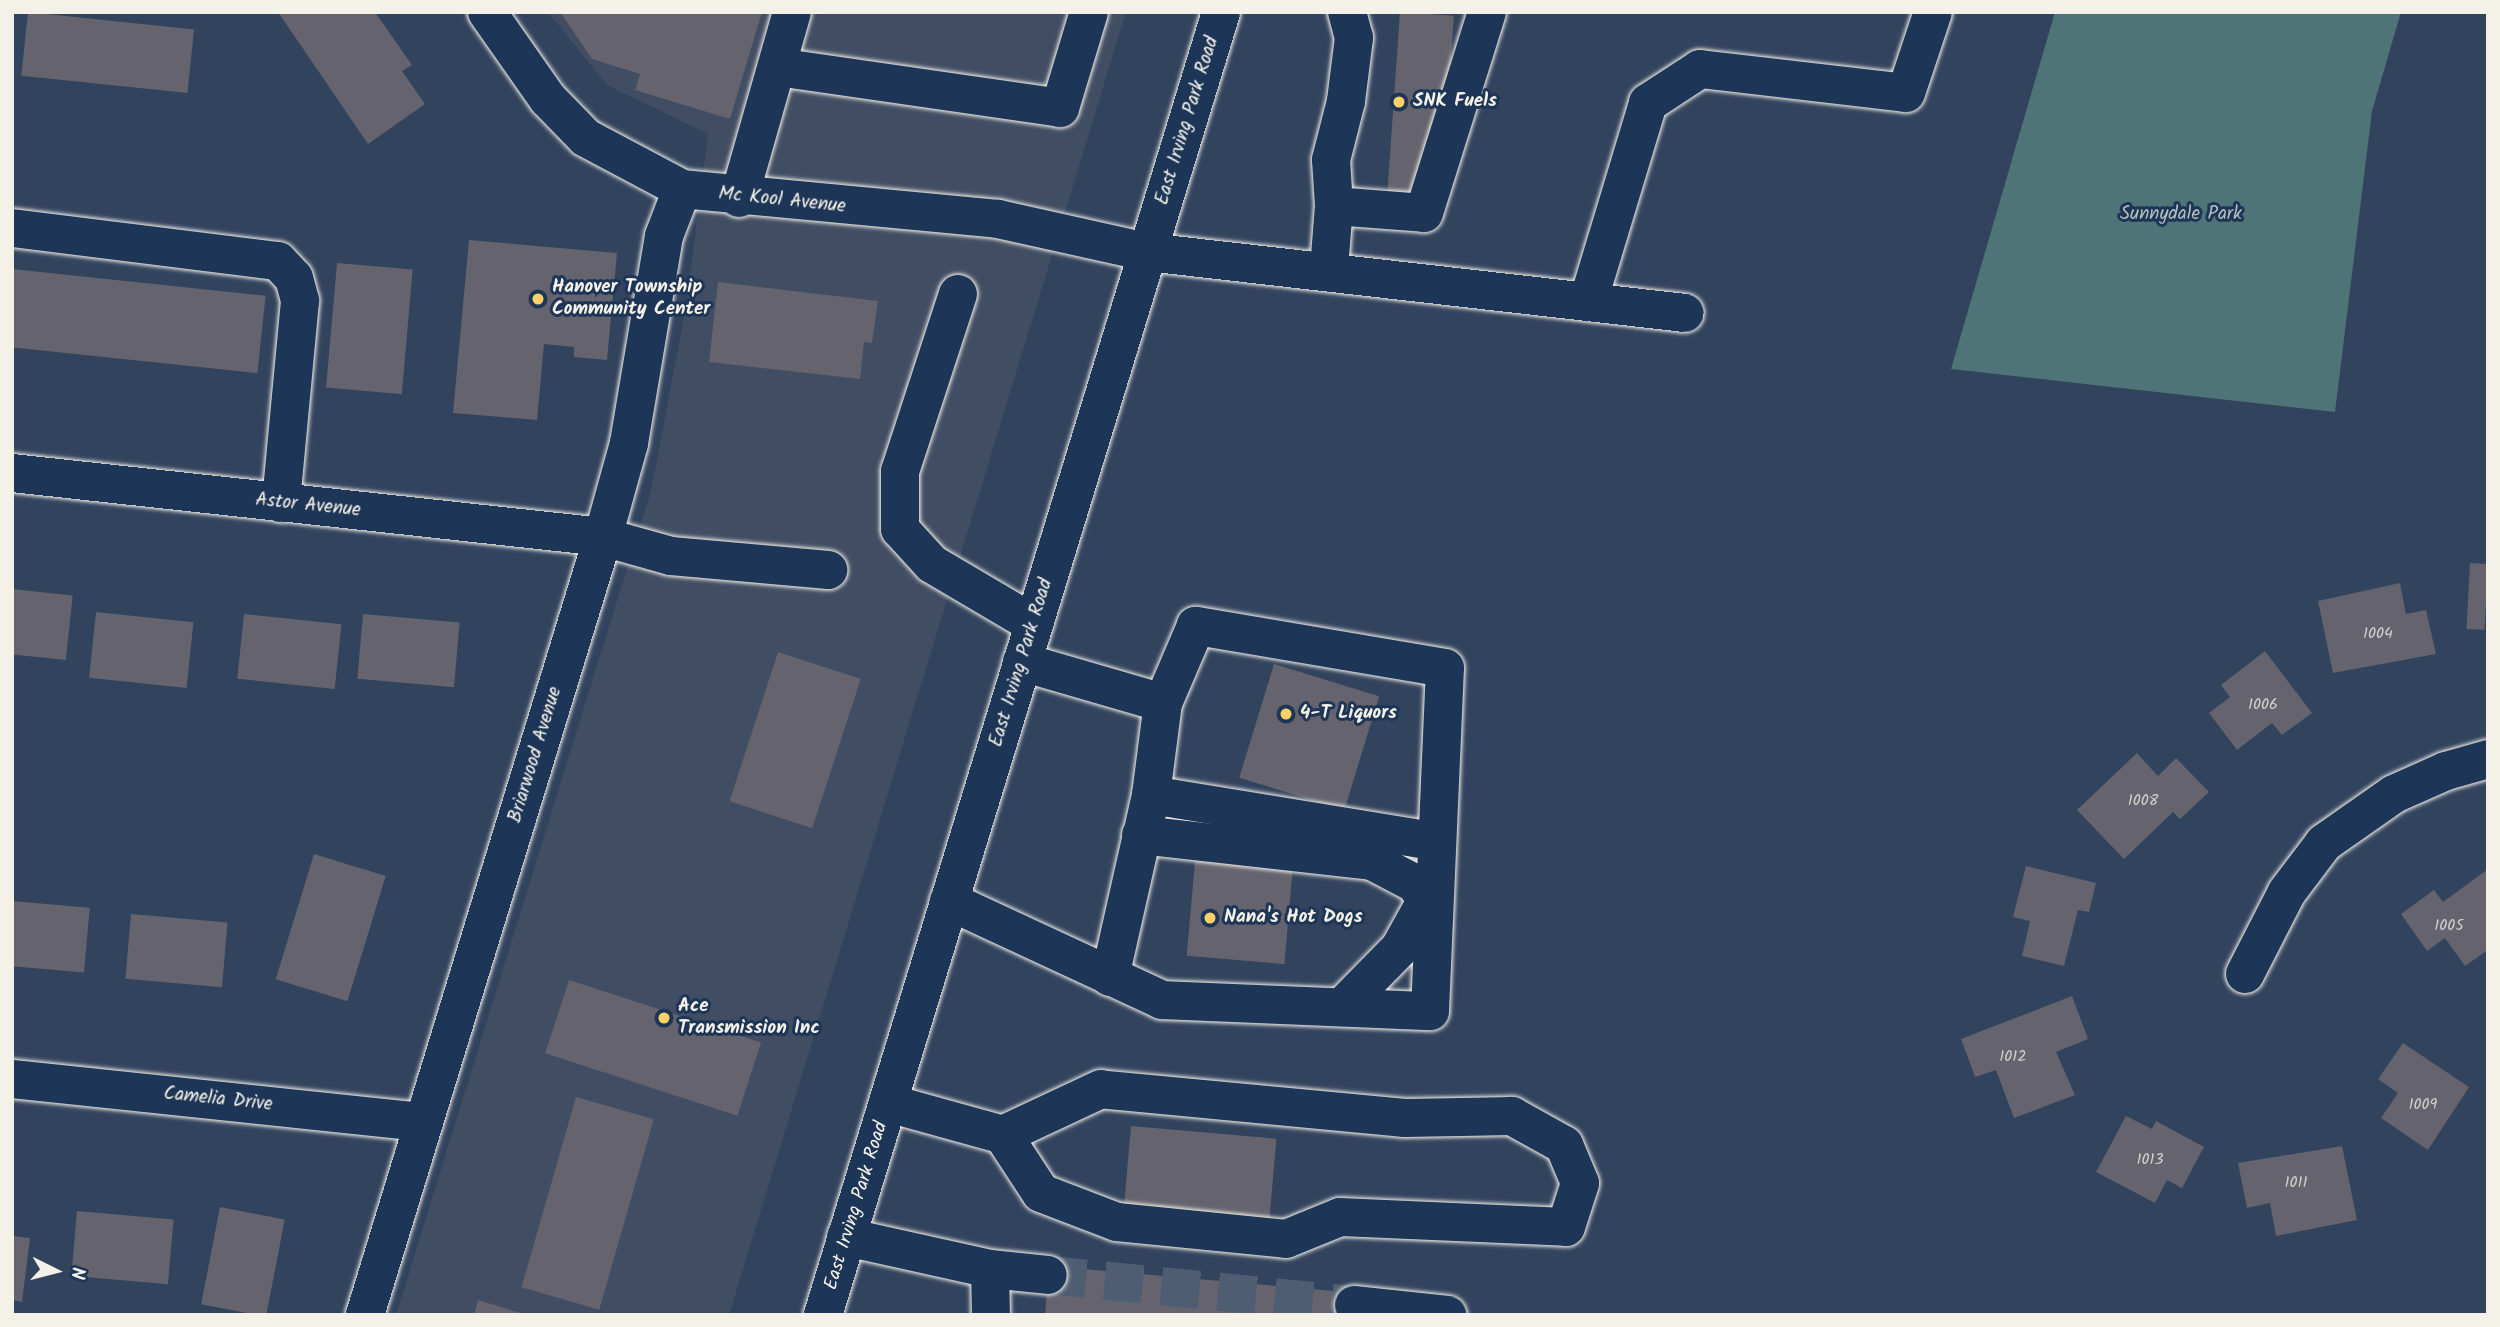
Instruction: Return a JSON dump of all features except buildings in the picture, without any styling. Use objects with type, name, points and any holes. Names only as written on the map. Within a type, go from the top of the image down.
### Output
[{"type":"street","name":"Mc Kool Avenue","points":[[487,12],[548,99],[586,138],[682,189],[739,198],[998,219],[1147,252],[1329,270],[1685,313]]},
{"type":"street","points":[[739,198],[792,12]]},
{"type":"street","points":[[777,67],[1060,108],[1089,12]]},
{"type":"street","name":"East Irving Park Road","points":[[824,1315],[1221,12]]},
{"type":"street","points":[[1329,270],[1334,205],[1331,160],[1346,101],[1354,38],[1347,12]]},
{"type":"street","points":[[1334,205],[1424,213],[1487,12]]},
{"type":"street","points":[[1588,302],[1648,103],[1700,69],[1906,93],[1933,12]]},
{"type":"street","name":"Briarwood Avenue","points":[[365,1315],[603,537],[629,443],[664,236],[682,189]]},
{"type":"street","points":[[12,228],[278,261],[294,278],[300,301],[281,503]]},
{"type":"street","points":[[958,294],[900,471],[900,529],[932,564],[1034,624]]},
{"type":"street","name":"Astor Avenue","points":[[12,473],[603,537],[671,556],[828,570]]},
{"type":"street","points":[[949,901],[1111,977],[1162,1000],[1430,1011],[1445,668],[1196,626],[1163,703],[1151,795],[1111,977]]},
{"type":"street","points":[[1022,662],[1163,703]]},
{"type":"street","points":[[2245,974],[2287,892],[2324,843],[2394,794],[2446,771],[2488,759]]},
{"type":"street","points":[[1151,795],[1437,842]]},
{"type":"street","points":[[1141,835],[1372,861],[1416,884],[1426,901],[1400,948],[1342,1007]]},
{"type":"street","name":"Camelia Drive","points":[[12,1079],[424,1122]]},
{"type":"street","points":[[888,1103],[1003,1135],[1101,1089],[1405,1118],[1512,1116],[1564,1145],[1580,1183],[1566,1227],[1340,1217],[1286,1239],[1117,1222],[1041,1194],[1003,1135]]},
{"type":"street","points":[[846,1237],[990,1269],[1048,1275]]},
{"type":"street","points":[[990,1269],[991,1315]]},
{"type":"street","points":[[1354,1305],[1447,1315]]},
{"type":"shaded area","points":[[548,12],[1126,12],[729,1315],[396,1315],[651,491],[687,301],[708,134],[607,85]]},
{"type":"green space","name":"Sunnydale Park","points":[[2055,12],[2401,12],[2372,111],[2335,412],[1951,369]]},
{"type":"tunnel","points":[[1048,1275],[1354,1305]]},
{"type":"place","name":"SNK Fuels","points":[[1399,102]]},
{"type":"place","name":"Hanover Township Community Center","points":[[538,299]]},
{"type":"place","name":"4-T Liquors","points":[[1286,714]]},
{"type":"place","name":"Nana's Hot Dogs","points":[[1210,918]]},
{"type":"place","name":"Ace Transmission Inc","points":[[664,1018]]}]
